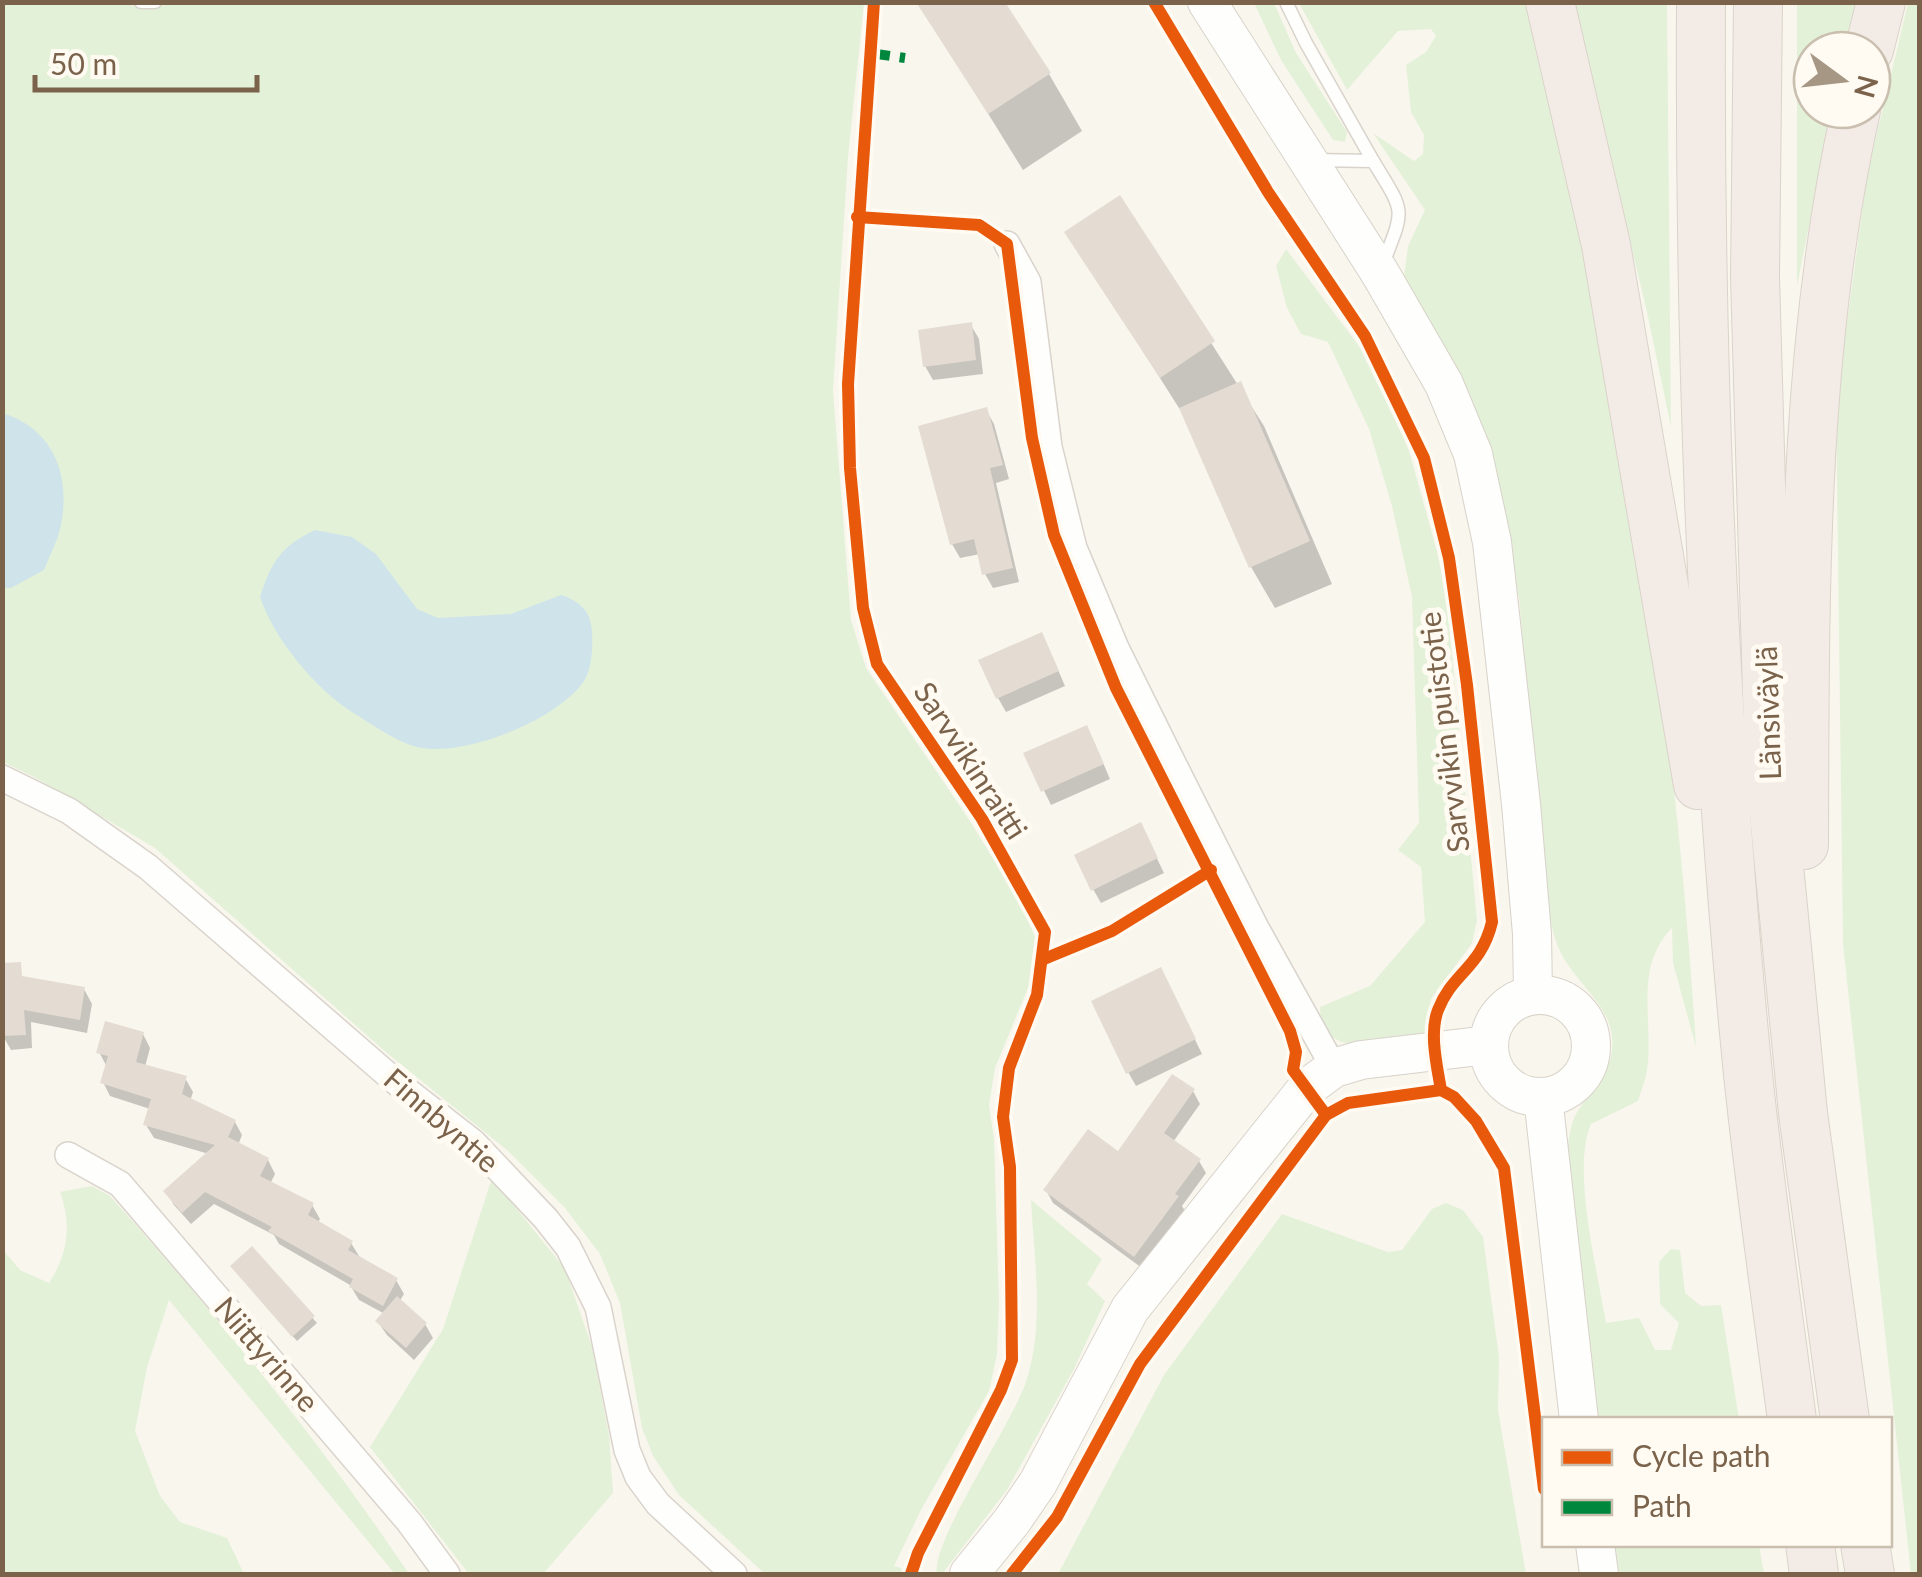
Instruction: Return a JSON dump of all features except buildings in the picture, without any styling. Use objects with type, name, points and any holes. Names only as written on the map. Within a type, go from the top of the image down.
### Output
[{"type":"highway","points":[[1550,2],[1606,244],[1748,1076]]},
{"type":"highway","name":"Länsiväylä","points":[[1702,2],[1700,230],[1720,720],[1748,1076],[1792,1417]]},
{"type":"highway","name":"Länsiväylä","points":[[1758,2],[1755,277],[1769,762],[1802,1114],[1846,1417]]},
{"type":"highway","points":[[1874,30],[1881,2]]},
{"type":"highway","points":[[1802,1114],[1806,532],[1830,244],[1852,130]]},
{"type":"highway","points":[[1810,1547],[1814,1574]]},
{"type":"highway","points":[[1866,1547],[1870,1574]]},
{"type":"main road","points":[[1207,2],[1380,273],[1444,384],[1472,454],[1492,542],[1521,804],[1533,994]]},
{"type":"main road","points":[[1533,994],[1551,995],[1582,1014],[1590,1031],[1592,1050],[1587,1067],[1576,1082],[1562,1093],[1543,1098],[1526,1096],[1498,1077],[1488,1045],[1501,1012],[1515,1000],[1533,994]]},
{"type":"main road","points":[[969,1574],[1038,1483],[1130,1309],[1307,1088],[1334,1068],[1361,1060],[1488,1045]]},
{"type":"main road","points":[[1543,1098],[1579,1417]]},
{"type":"main road","points":[[1594,1547],[1599,1574]]},
{"type":"street","points":[[1006,244],[1028,282],[1049,447],[1074,548],[1116,648],[1180,778],[1256,928],[1334,1068]]},
{"type":"street","name":"Finnbyntie","points":[[2,778],[70,811],[148,867],[396,1082],[472,1142],[546,1219],[568,1246],[598,1307],[627,1450],[638,1477],[658,1504],[734,1574]]},
{"type":"street","name":"Niittyrinne","points":[[68,1154],[120,1184],[409,1522],[447,1574]]},
{"type":"lane","points":[[141,2],[155,2]]},
{"type":"lane","points":[[1286,2],[1398,202],[1400,218],[1380,273]]},
{"type":"lane","points":[[1308,160],[1373,162]]},
{"type":"green space","points":[[1919,2],[1919,1574],[1911,1574],[1843,944],[1836,405],[1867,175],[1878,130],[1892,130],[1892,70],[1908,3]]},
{"type":"green space","points":[[3,3],[864,3],[848,157],[833,391],[851,620],[866,668],[1018,898],[1036,939],[1028,988],[995,1068],[989,1105],[994,1139],[997,1354],[989,1391],[922,1508],[894,1566],[901,1568],[902,1574],[765,1574],[679,1495],[653,1456],[642,1428],[620,1303],[600,1254],[565,1208],[507,1150],[388,1054],[155,848],[3,762]]},
{"type":"green space","points":[[1254,3],[1274,3],[1296,53],[1347,132],[1345,142],[1333,140],[1281,60]]},
{"type":"green space","points":[[1299,3],[1530,3],[1595,273],[1634,495],[1672,770],[1696,1047],[1673,963],[1672,928],[1653,958],[1649,975],[1648,1063],[1638,1101],[1591,1124],[1584,1167],[1588,1222],[1606,1323],[1639,1318],[1655,1350],[1671,1350],[1679,1323],[1660,1304],[1659,1262],[1671,1249],[1680,1250],[1685,1293],[1701,1306],[1721,1305],[1739,1417],[1597,1417],[1567,1155],[1576,1114],[1610,1061],[1612,1036],[1603,1012],[1563,957],[1550,921],[1519,598],[1504,516],[1404,277],[1408,246],[1425,210],[1373,133],[1414,161],[1423,154],[1424,135],[1411,112],[1406,65],[1426,52],[1436,36],[1431,29],[1398,31],[1347,90]]},
{"type":"green space","points":[[1573,3],[1667,3],[1671,427],[1647,312]]},
{"type":"green space","points":[[1797,3],[1855,3],[1849,30],[1797,30]]},
{"type":"green space","points":[[1797,130],[1828,130],[1797,286]]},
{"type":"green space","points":[[1286,249],[1374,366],[1409,451],[1447,603],[1477,920],[1472,943],[1431,999],[1425,1036],[1376,1044],[1344,1043],[1331,1036],[1323,1025],[1320,1007],[1370,986],[1425,922],[1421,867],[1398,850],[1419,823],[1412,597],[1392,506],[1369,429],[1328,342],[1301,334],[1287,308],[1276,266]]},
{"type":"green space","points":[[492,1178],[565,1269],[592,1347],[609,1435],[613,1493],[543,1574],[469,1574],[370,1447],[443,1329]]},
{"type":"green space","points":[[92,1186],[110,1196],[228,1333],[340,1476],[409,1574],[395,1574],[169,1300],[147,1367],[135,1431],[160,1496],[180,1522],[227,1538],[244,1574],[3,1574],[3,1250],[20,1270],[49,1283],[66,1239],[60,1192]]},
{"type":"green space","points":[[1031,1200],[1102,1259],[1087,1284],[1105,1301],[1074,1369],[1007,1490],[942,1574],[937,1574],[946,1537],[1018,1401],[1032,1360],[1037,1292]]},
{"type":"green space","points":[[1446,1203],[1463,1210],[1483,1237],[1499,1357],[1498,1410],[1526,1574],[1058,1574],[1164,1375],[1282,1214],[1388,1252],[1402,1250],[1432,1209]]},
{"type":"green space","points":[[1615,1547],[1759,1547],[1764,1574],[1619,1574]]},
{"type":"shaded area","points":[[2,413],[20,420],[46,442],[63,489],[61,525],[44,570],[11,588],[3,588]]},
{"type":"shaded area","points":[[315,530],[352,537],[376,554],[417,609],[438,618],[511,614],[561,595],[574,601],[584,608],[591,625],[592,652],[585,679],[553,710],[491,739],[431,749],[391,736],[340,704],[311,678],[275,630],[260,597],[279,556]]},
{"type":"marked path","points":[[870,53],[905,58]]},
{"type":"cycle path","name":"Sarvvikinraitti","points":[[874,2],[848,384],[850,468],[863,608],[877,664],[982,819],[1045,932],[1037,995],[1009,1068],[1003,1117],[1010,1167],[1012,1360],[911,1574]]},
{"type":"cycle path","name":"Sarvvikin puistotie","points":[[1154,2],[1268,192],[1365,336],[1424,458],[1449,558],[1492,922],[1481,950],[1438,1010],[1435,1050],[1441,1090],[1454,1097],[1476,1121],[1504,1168],[1542,1473]]},
{"type":"cycle path","points":[[857,217],[979,225],[1007,244],[1032,438],[1054,535],[1116,688],[1290,1031],[1296,1052],[1293,1070],[1326,1115]]},
{"type":"cycle path","points":[[1044,959],[1112,931],[1211,870]]},
{"type":"cycle path","points":[[1012,1574],[1057,1517],[1140,1364],[1326,1115],[1348,1103],[1441,1090]]}]
